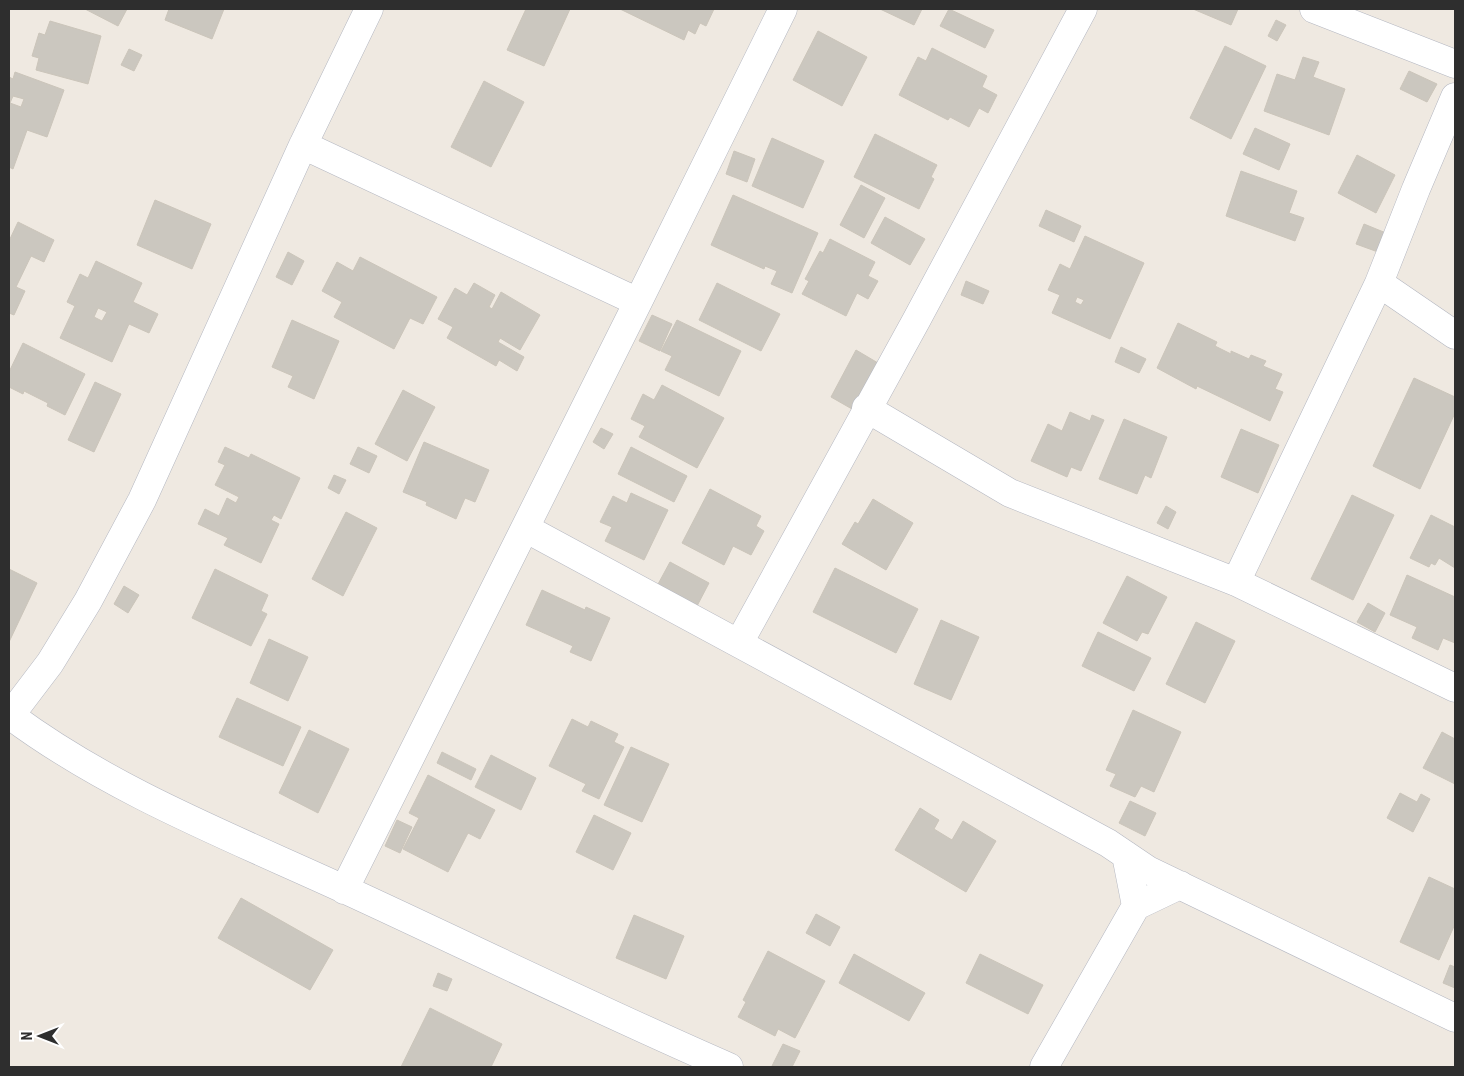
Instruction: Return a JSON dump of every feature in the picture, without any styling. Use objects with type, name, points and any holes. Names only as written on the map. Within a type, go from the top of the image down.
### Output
[{"type":"street","points":[[369,9],[303,145],[142,500],[88,601],[50,663],[10,716],[36,735],[147,797],[729,1067]]},
{"type":"street","points":[[344,890],[782,9]]},
{"type":"street","points":[[739,644],[866,408],[917,319],[1083,9]]},
{"type":"street","points":[[1314,9],[1455,64]]},
{"type":"street","points":[[1236,582],[1379,284],[1455,97]]},
{"type":"street","points":[[303,145],[638,302]]},
{"type":"street","points":[[1379,284],[1455,335]]},
{"type":"street","points":[[866,408],[1010,493],[1236,582],[1455,688]]},
{"type":"street","points":[[525,528],[1108,843],[1148,870],[1455,1018]]},
{"type":"street","points":[[1126,855],[1136,906]]},
{"type":"street","points":[[1044,1067],[1136,906],[1180,885]]},
{"type":"building","points":[[85,9],[127,9],[118,26]]},
{"type":"building","points":[[169,9],[224,9],[212,39],[165,20]]},
{"type":"building","points":[[526,9],[570,9],[544,66],[507,50]]},
{"type":"building","points":[[620,9],[714,9],[706,26],[700,23],[695,34],[688,30],[684,40]]},
{"type":"building","points":[[880,9],[922,9],[914,25]]},
{"type":"building","points":[[949,9],[994,30],[985,48],[940,26]]},
{"type":"building","points":[[1193,9],[1238,9],[1231,25]]},
{"type":"building","points":[[1276,20],[1286,25],[1277,41],[1268,36]]},
{"type":"building","points":[[50,21],[101,36],[88,84],[36,70],[39,58],[32,56],[39,33],[45,35]]},
{"type":"building","points":[[818,31],[867,57],[842,106],[793,80]]},
{"type":"building","points":[[1225,46],[1266,66],[1231,139],[1190,118]]},
{"type":"building","points":[[932,48],[987,76],[982,87],[997,95],[988,113],[979,108],[969,127],[950,117],[948,120],[899,95],[918,57],[926,61]]},
{"type":"building","points":[[129,49],[142,55],[134,71],[121,65]]},
{"type":"building","points":[[1303,57],[1319,62],[1313,77],[1345,89],[1329,135],[1264,111],[1277,74],[1295,80]]},
{"type":"building","points":[[1409,71],[1437,84],[1427,102],[1400,89]]},
{"type":"building","points":[[15,72],[64,90],[47,137],[27,130],[13,169],[9,167],[9,77],[13,79]],"holes":[[[13,96],[24,99],[21,107],[10,103]]]},
{"type":"building","points":[[484,81],[524,102],[491,167],[451,147]]},
{"type":"building","points":[[1255,128],[1290,144],[1279,170],[1243,154]]},
{"type":"building","points":[[875,134],[937,165],[931,177],[934,179],[919,209],[854,177]]},
{"type":"building","points":[[772,138],[824,161],[803,208],[752,186]]},
{"type":"building","points":[[734,151],[755,159],[747,182],[726,174]]},
{"type":"building","points":[[1357,155],[1395,175],[1376,213],[1338,193]]},
{"type":"building","points":[[1241,171],[1297,191],[1289,213],[1304,218],[1295,241],[1226,216]]},
{"type":"building","points":[[861,185],[885,198],[864,238],[840,225]]},
{"type":"building","points":[[733,195],[818,233],[792,293],[771,284],[777,271],[765,266],[764,269],[711,245]]},
{"type":"building","points":[[155,200],[211,224],[192,269],[137,245]]},
{"type":"building","points":[[1046,210],[1081,226],[1074,242],[1039,226]]},
{"type":"building","points":[[885,217],[925,239],[910,265],[871,243]]},
{"type":"building","points":[[18,222],[54,240],[44,262],[31,256],[16,287],[25,291],[14,315],[9,313],[9,241]]},
{"type":"building","points":[[1364,224],[1386,233],[1378,252],[1356,244]]},
{"type":"building","points":[[1085,236],[1144,263],[1110,339],[1052,313],[1060,295],[1048,290],[1060,264],[1070,269]],"holes":[[[1077,297],[1084,300],[1081,305],[1075,302]]]},
{"type":"building","points":[[830,239],[875,262],[868,276],[878,281],[868,299],[857,293],[846,316],[802,294],[809,281],[805,279],[820,251],[823,253]]},
{"type":"building","points":[[288,252],[304,261],[292,285],[276,277]]},
{"type":"building","points":[[360,257],[437,297],[423,324],[410,318],[394,349],[334,317],[342,302],[322,291],[337,262],[353,271]]},
{"type":"building","points":[[96,261],[142,283],[133,302],[158,314],[149,333],[129,324],[112,362],[60,338],[75,306],[67,302],[80,274],[88,278]],"holes":[[[98,308],[107,312],[102,321],[94,317]]]},
{"type":"building","points":[[966,281],[989,291],[983,304],[961,295]]},
{"type":"building","points":[[474,283],[495,295],[489,307],[492,309],[501,292],[540,315],[520,350],[500,338],[498,342],[524,357],[517,371],[499,360],[496,366],[447,338],[453,327],[438,319],[455,288],[467,295]]},
{"type":"building","points":[[717,283],[780,314],[761,351],[699,320]]},
{"type":"building","points":[[652,315],[672,324],[660,351],[639,341]]},
{"type":"building","points":[[292,320],[339,341],[314,399],[288,387],[293,376],[272,367]]},
{"type":"building","points":[[677,320],[741,351],[719,396],[665,370],[672,356],[661,351]]},
{"type":"building","points":[[1178,323],[1217,342],[1215,346],[1231,354],[1231,351],[1249,359],[1251,355],[1266,361],[1263,366],[1282,374],[1275,389],[1283,392],[1270,421],[1197,386],[1196,389],[1157,368]]},
{"type":"building","points":[[23,343],[85,374],[65,415],[47,406],[48,403],[24,391],[23,394],[9,387],[9,372]]},
{"type":"building","points":[[1121,347],[1146,359],[1139,373],[1115,362]]},
{"type":"building","points":[[856,350],[878,363],[852,409],[831,397]]},
{"type":"building","points":[[1414,378],[1455,397],[1455,413],[1420,489],[1373,466]]},
{"type":"building","points":[[95,382],[121,394],[94,452],[68,440]]},
{"type":"building","points":[[662,385],[724,418],[697,468],[639,437],[645,426],[631,419],[643,394],[654,400]]},
{"type":"building","points":[[403,390],[435,407],[407,461],[375,444]]},
{"type":"building","points":[[1070,412],[1090,421],[1092,415],[1104,420],[1081,471],[1071,467],[1067,477],[1031,461],[1048,424],[1062,431]]},
{"type":"building","points":[[1124,419],[1167,437],[1151,478],[1145,475],[1137,494],[1099,479]]},
{"type":"building","points":[[601,428],[613,434],[604,449],[593,442]]},
{"type":"building","points":[[1241,429],[1279,445],[1258,493],[1221,477]]},
{"type":"building","points":[[424,442],[489,470],[475,502],[465,498],[456,519],[426,505],[427,502],[403,492]]},
{"type":"building","points":[[225,447],[249,458],[251,454],[300,478],[281,519],[274,515],[271,520],[279,524],[261,563],[224,545],[228,538],[198,524],[205,509],[219,516],[227,498],[236,503],[239,497],[215,485],[225,465],[218,462]]},
{"type":"building","points":[[358,447],[377,456],[369,473],[350,464]]},
{"type":"building","points":[[631,447],[687,476],[674,502],[618,474]]},
{"type":"building","points":[[334,475],[346,480],[339,494],[328,488]]},
{"type":"building","points":[[710,489],[761,516],[756,526],[764,531],[751,555],[733,546],[724,565],[682,543]]},
{"type":"building","points":[[631,493],[668,510],[644,560],[605,541],[612,527],[600,522],[613,496],[627,503]]},
{"type":"building","points":[[1352,495],[1394,515],[1353,600],[1311,579]]},
{"type":"building","points":[[873,499],[913,523],[886,570],[842,544],[855,522],[858,524]]},
{"type":"building","points":[[1166,506],[1176,512],[1168,529],[1157,523]]},
{"type":"building","points":[[346,512],[377,528],[343,596],[312,579]]},
{"type":"building","points":[[1431,515],[1455,527],[1455,568],[1439,558],[1435,565],[1431,563],[1429,567],[1410,558]]},
{"type":"building","points":[[670,562],[709,583],[697,606],[657,586]]},
{"type":"building","points":[[835,568],[918,609],[896,653],[813,612]]},
{"type":"building","points":[[9,569],[37,583],[9,642]]},
{"type":"building","points":[[215,569],[268,595],[261,611],[267,614],[251,646],[192,618]]},
{"type":"building","points":[[1407,575],[1455,597],[1455,643],[1443,638],[1438,650],[1412,638],[1417,627],[1390,615]]},
{"type":"building","points":[[1127,576],[1167,597],[1148,634],[1142,632],[1137,641],[1103,623]]},
{"type":"building","points":[[124,586],[139,595],[128,613],[114,604]]},
{"type":"building","points":[[542,590],[585,610],[586,607],[610,618],[591,661],[570,652],[573,646],[526,625]]},
{"type":"building","points":[[1368,603],[1385,613],[1375,632],[1357,622]]},
{"type":"building","points":[[941,620],[979,637],[951,700],[914,684]]},
{"type":"building","points":[[1196,622],[1235,641],[1205,703],[1166,684]]},
{"type":"building","points":[[1098,632],[1151,658],[1134,691],[1082,666]]},
{"type":"building","points":[[269,639],[308,657],[288,701],[250,683]]},
{"type":"building","points":[[237,698],[301,727],[283,766],[219,737]]},
{"type":"building","points":[[1133,710],[1181,732],[1154,792],[1141,786],[1135,797],[1110,786],[1116,774],[1106,770]]},
{"type":"building","points":[[572,719],[588,727],[591,721],[618,734],[614,742],[624,747],[599,799],[582,791],[586,784],[549,766]]},
{"type":"building","points":[[309,730],[349,749],[318,813],[279,793]]},
{"type":"building","points":[[1442,732],[1455,739],[1455,784],[1423,768]]},
{"type":"building","points":[[631,747],[669,764],[642,822],[604,805]]},
{"type":"building","points":[[442,752],[476,769],[471,780],[437,763]]},
{"type":"building","points":[[491,755],[536,778],[521,810],[475,787]]},
{"type":"building","points":[[428,775],[495,810],[480,839],[468,833],[448,872],[403,849],[419,818],[409,813]]},
{"type":"building","points":[[1400,793],[1417,802],[1421,794],[1430,799],[1413,832],[1387,818]]},
{"type":"building","points":[[1130,801],[1156,813],[1145,836],[1119,823]]},
{"type":"building","points":[[920,808],[939,820],[934,829],[952,840],[963,821],[996,841],[966,892],[895,850]]},
{"type":"building","points":[[594,815],[631,833],[613,870],[576,852]]},
{"type":"building","points":[[397,820],[412,827],[400,853],[385,846]]},
{"type":"building","points":[[1429,877],[1455,889],[1455,924],[1439,960],[1400,942]]},
{"type":"building","points":[[241,898],[333,950],[310,990],[218,938]]},
{"type":"building","points":[[816,914],[840,927],[830,946],[806,933]]},
{"type":"building","points":[[634,915],[684,936],[666,979],[616,958]]},
{"type":"building","points":[[768,951],[825,981],[795,1038],[778,1029],[775,1036],[738,1017],[746,1002],[743,1000]]},
{"type":"building","points":[[854,954],[925,993],[909,1021],[839,983]]},
{"type":"building","points":[[980,954],[1043,985],[1028,1014],[966,983]]},
{"type":"building","points":[[1450,965],[1455,967],[1455,988],[1443,983]]},
{"type":"building","points":[[438,973],[452,979],[447,991],[433,986]]},
{"type":"building","points":[[430,1008],[502,1044],[491,1067],[401,1067]]},
{"type":"building","points":[[783,1044],[800,1051],[792,1067],[772,1066]]}]
